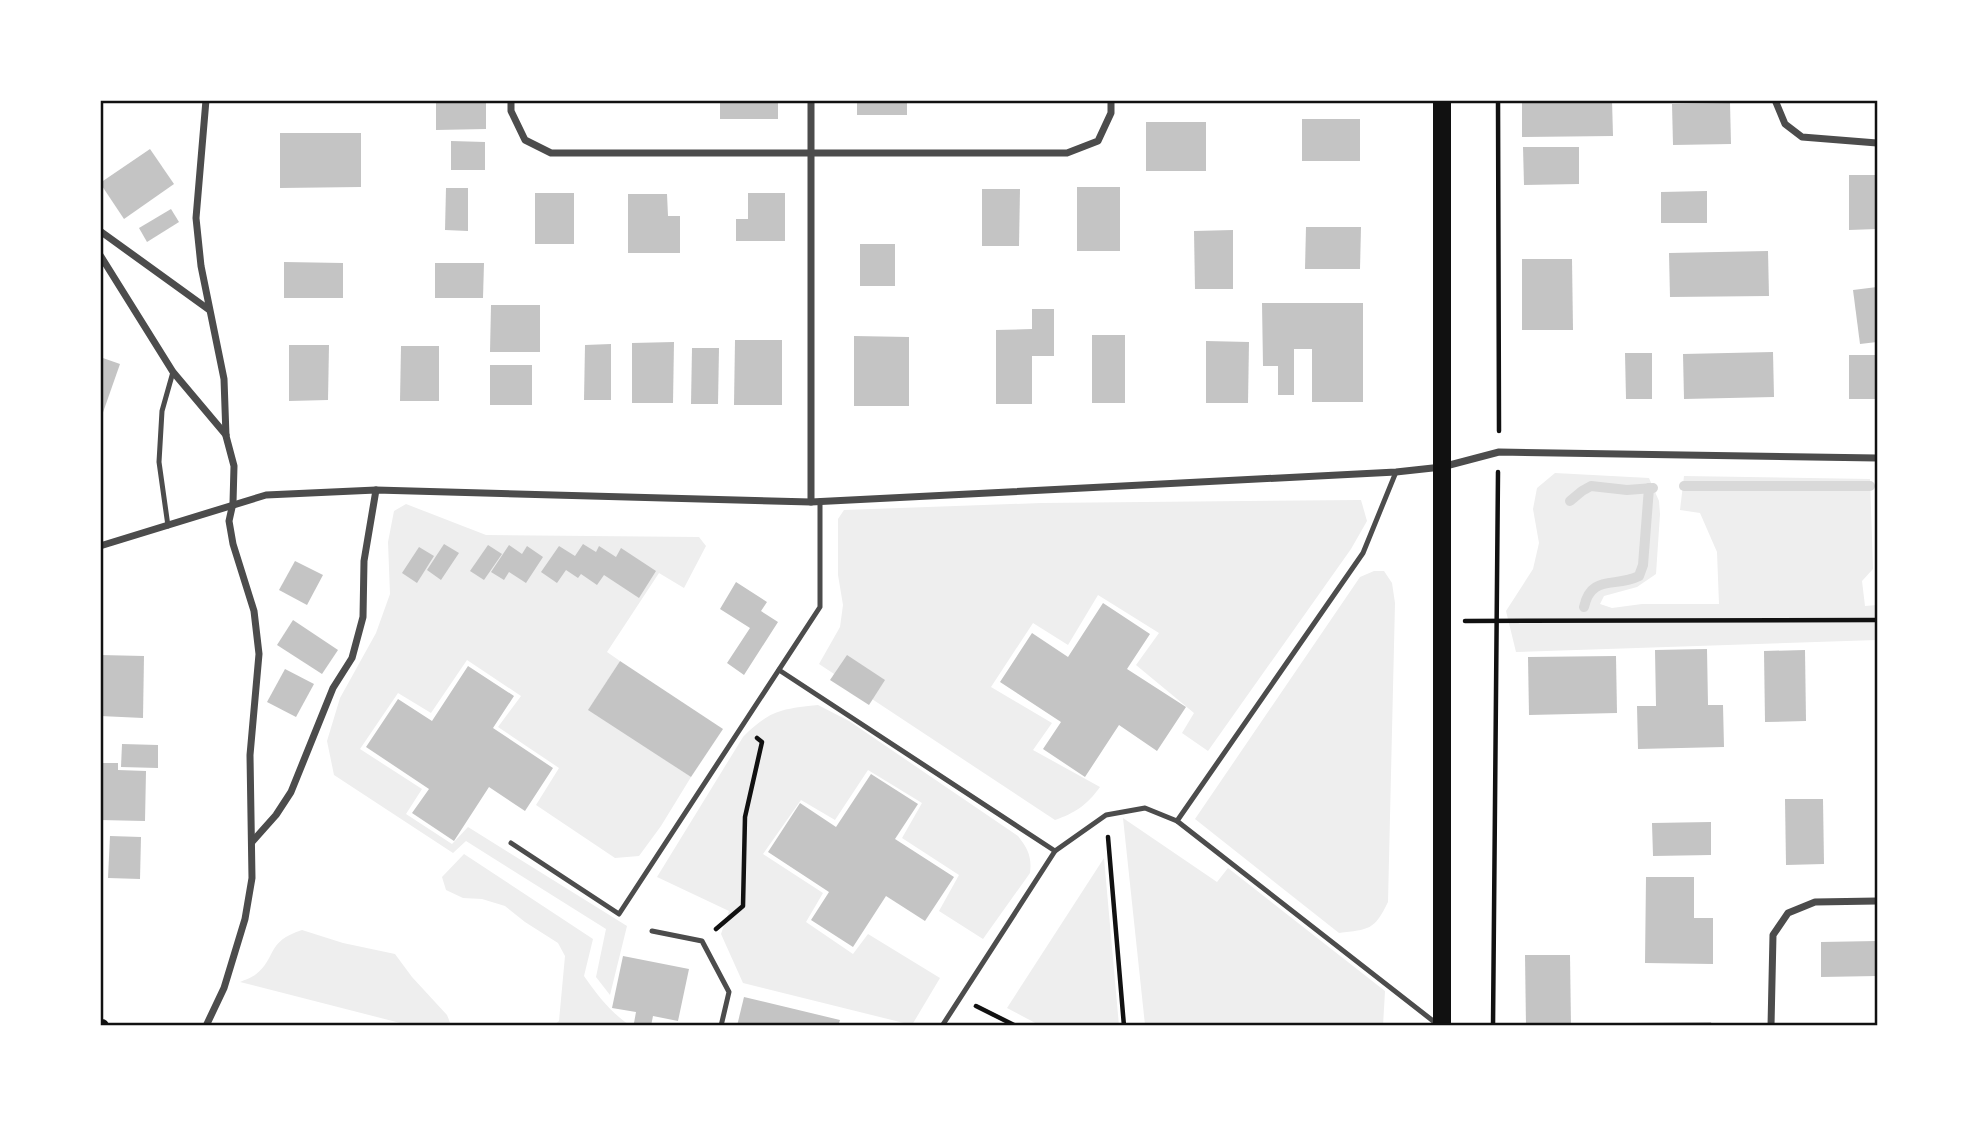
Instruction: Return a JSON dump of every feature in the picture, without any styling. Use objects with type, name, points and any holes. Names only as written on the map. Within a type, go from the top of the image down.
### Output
[{"type":"main road","points":[[1440,1026],[1442,100]]},
{"type":"street","points":[[206,100],[197,218],[201,266],[224,379],[226,436],[234,466],[233,503],[229,521],[233,544],[254,611],[259,654],[250,755],[252,878],[245,919],[224,988],[206,1026]]},
{"type":"street","points":[[511,100],[511,111],[524,140],[551,153],[1067,153],[1098,141],[1111,113],[1111,100]]},
{"type":"street","points":[[811,100],[811,502]]},
{"type":"street","points":[[1774,100],[1785,124],[1802,137],[1877,143]]},
{"type":"street","points":[[100,231],[209,310]]},
{"type":"street","points":[[100,256],[173,372],[226,436]]},
{"type":"street","points":[[100,546],[266,495],[376,490],[811,502],[1396,472],[1442,467],[1499,452],[1877,458]]},
{"type":"street","points":[[252,842],[276,815],[291,792],[333,688],[352,658],[363,617],[364,561],[376,490]]},
{"type":"street","points":[[1771,1026],[1773,935],[1788,913],[1815,902],[1877,901]]},
{"type":"lane","points":[[168,526],[159,462],[162,411],[173,372]]},
{"type":"lane","points":[[1177,821],[1363,553],[1396,472]]},
{"type":"lane","points":[[511,843],[619,914],[820,607],[820,501]]},
{"type":"lane","points":[[779,670],[1055,850]]},
{"type":"lane","points":[[942,1026],[1055,850],[1107,815],[1145,808],[1177,821],[1440,1026]]},
{"type":"lane","points":[[652,930],[702,941],[729,992],[721,1026]]},
{"type":"path","points":[[1493,1026],[1499,452],[1498,100]]},
{"type":"path","points":[[1442,621],[1877,620]]},
{"type":"path","points":[[702,941],[743,906],[745,817],[762,742],[742,725]]},
{"type":"path","points":[[1107,815],[1124,1026]]},
{"type":"path","points":[[960,998],[1016,1026]]},
{"type":"shaded area","points":[[1555,473],[1649,478],[1659,501],[1656,574],[1637,587],[1604,596],[1600,604],[1612,608],[1642,604],[1719,604],[1717,552],[1700,513],[1680,510],[1684,476],[1870,479],[1873,569],[1862,581],[1865,606],[1877,605],[1877,640],[1516,652],[1506,611],[1533,569],[1539,543],[1533,509],[1537,488]]},
{"type":"shaded area","points":[[1361,500],[1367,521],[1351,549],[1208,751],[1182,733],[1194,713],[1136,665],[1159,633],[1098,595],[1068,645],[1033,623],[991,687],[1052,723],[1033,750],[1100,787],[1080,808],[1055,820],[819,664],[840,627],[843,605],[838,575],[838,519],[844,510],[1041,503]]},
{"type":"shaded area","points":[[406,504],[486,535],[699,537],[706,546],[684,588],[659,573],[607,652],[620,661],[589,709],[691,777],[639,856],[615,858],[536,805],[559,768],[498,727],[521,696],[467,660],[431,713],[398,693],[360,749],[422,789],[406,814],[452,844],[468,827],[627,926],[610,995],[596,977],[606,929],[466,841],[453,853],[334,775],[327,741],[340,698],[376,633],[390,594],[388,542],[394,511]]},
{"type":"shaded area","points":[[1374,571],[1384,571],[1392,583],[1395,603],[1388,902],[1379,919],[1370,927],[1339,933],[1195,819],[1360,577]]},
{"type":"shaded area","points":[[818,705],[849,721],[1018,836],[1028,853],[1030,873],[983,939],[939,911],[959,875],[902,838],[922,803],[868,770],[835,820],[801,800],[763,854],[823,893],[806,922],[853,954],[868,934],[940,978],[912,1025],[743,983],[721,934],[729,911],[657,877],[743,737],[761,721],[777,712]]},
{"type":"shaded area","points":[[1123,818],[1217,882],[1228,868],[1385,991],[1383,1026],[1145,1025]]},
{"type":"shaded area","points":[[464,854],[593,939],[584,976],[605,1004],[631,1026],[553,1026],[559,1021],[565,956],[558,943],[505,906],[482,899],[463,898],[446,890],[442,877]]},
{"type":"shaded area","points":[[1104,858],[1119,1026],[1041,1026],[1007,1008]]},
{"type":"shaded area","points":[[302,930],[343,943],[395,954],[447,1015],[451,1025],[412,1026],[240,982],[262,968],[282,940]]},
{"type":"building","points":[[436,100],[486,100],[486,129],[436,130]]},
{"type":"building","points":[[720,100],[778,100],[778,119],[720,119]]},
{"type":"building","points":[[857,100],[907,100],[907,115],[857,115]]},
{"type":"building","points":[[1522,100],[1612,100],[1613,136],[1522,137]]},
{"type":"building","points":[[1730,103],[1731,144],[1673,145],[1672,104]]},
{"type":"building","points":[[1302,119],[1360,119],[1360,161],[1302,161]]},
{"type":"building","points":[[1146,122],[1206,122],[1206,171],[1146,171]]},
{"type":"building","points":[[280,133],[361,133],[361,187],[280,188]]},
{"type":"building","points":[[451,141],[485,142],[485,170],[451,170]]},
{"type":"building","points":[[1523,147],[1579,147],[1579,184],[1524,185]]},
{"type":"building","points":[[150,149],[174,184],[124,219],[100,183]]},
{"type":"building","points":[[1849,175],[1877,175],[1877,229],[1849,230]]},
{"type":"building","points":[[1077,187],[1120,187],[1120,251],[1077,251]]},
{"type":"building","points":[[446,188],[468,188],[468,231],[445,230]]},
{"type":"building","points":[[982,189],[1020,189],[1019,246],[982,246]]},
{"type":"building","points":[[1707,191],[1707,223],[1661,223],[1661,192]]},
{"type":"building","points":[[535,193],[574,193],[574,244],[535,244]]},
{"type":"building","points":[[748,193],[785,193],[785,241],[736,241],[736,219],[748,219]]},
{"type":"building","points":[[628,194],[667,194],[668,216],[680,216],[680,253],[628,253]]},
{"type":"building","points":[[171,209],[179,222],[147,242],[139,228]]},
{"type":"building","points":[[1306,227],[1361,227],[1360,269],[1305,269]]},
{"type":"building","points":[[1233,230],[1233,289],[1195,289],[1194,231]]},
{"type":"building","points":[[860,244],[895,244],[895,286],[860,286]]},
{"type":"building","points":[[1768,251],[1769,296],[1670,297],[1669,253]]},
{"type":"building","points":[[1522,259],[1572,259],[1573,330],[1522,330]]},
{"type":"building","points":[[284,262],[343,263],[343,298],[284,298]]},
{"type":"building","points":[[435,263],[484,263],[483,298],[435,298]]},
{"type":"building","points":[[1877,287],[1877,342],[1860,344],[1853,290]]},
{"type":"building","points":[[1262,303],[1363,303],[1363,402],[1312,402],[1312,349],[1294,349],[1294,395],[1278,395],[1278,366],[1263,366]]},
{"type":"building","points":[[491,305],[540,305],[540,352],[490,352]]},
{"type":"building","points":[[1032,309],[1054,309],[1054,356],[1032,356],[1032,404],[996,404],[996,330],[1032,329]]},
{"type":"building","points":[[1092,335],[1125,335],[1125,403],[1092,403]]},
{"type":"building","points":[[854,336],[909,337],[909,406],[854,406]]},
{"type":"building","points":[[735,340],[782,340],[782,405],[734,405]]},
{"type":"building","points":[[1206,341],[1249,342],[1248,403],[1206,403]]},
{"type":"building","points":[[674,342],[673,403],[632,403],[632,343]]},
{"type":"building","points":[[611,344],[611,400],[584,400],[585,345]]},
{"type":"building","points":[[289,345],[329,345],[328,400],[289,401]]},
{"type":"building","points":[[401,346],[439,346],[439,401],[400,401]]},
{"type":"building","points":[[692,348],[719,348],[718,404],[691,404]]},
{"type":"building","points":[[1773,352],[1774,397],[1684,399],[1683,354]]},
{"type":"building","points":[[1625,353],[1652,353],[1652,399],[1626,399]]},
{"type":"building","points":[[1849,355],[1877,355],[1877,399],[1849,399]]},
{"type":"building","points":[[100,357],[120,364],[100,421]]},
{"type":"building","points":[[490,365],[532,365],[532,405],[490,405]]},
{"type":"building","points":[[444,544],[459,553],[441,580],[427,570]]},
{"type":"building","points":[[583,544],[596,552],[599,546],[616,557],[621,548],[656,571],[639,598],[604,575],[597,585],[581,574],[578,578],[566,570],[557,583],[541,572],[559,546],[575,556]]},
{"type":"building","points":[[488,545],[502,554],[484,580],[470,571]]},
{"type":"building","points":[[509,545],[522,554],[527,546],[543,557],[526,583],[509,572],[504,580],[491,572]]},
{"type":"building","points":[[419,547],[434,556],[417,583],[402,573]]},
{"type":"building","points":[[295,561],[323,575],[307,605],[279,590]]},
{"type":"building","points":[[736,582],[767,602],[761,611],[778,622],[744,675],[727,663],[750,628],[720,609]]},
{"type":"building","points":[[1103,603],[1150,634],[1127,669],[1186,707],[1157,751],[1119,725],[1085,777],[1043,749],[1061,722],[1000,682],[1032,633],[1068,657]]},
{"type":"building","points":[[293,620],[338,650],[322,674],[277,645]]},
{"type":"building","points":[[1707,649],[1708,705],[1723,705],[1724,747],[1638,749],[1637,706],[1656,706],[1655,650]]},
{"type":"building","points":[[1805,650],[1806,721],[1765,722],[1764,651]]},
{"type":"building","points":[[100,655],[144,656],[143,718],[100,716]]},
{"type":"building","points":[[847,655],[885,680],[869,705],[830,680]]},
{"type":"building","points":[[1616,656],[1617,713],[1529,715],[1528,657]]},
{"type":"building","points":[[620,661],[723,729],[691,777],[588,710]]},
{"type":"building","points":[[468,666],[514,696],[493,728],[553,768],[525,811],[489,787],[454,841],[412,813],[429,789],[366,747],[398,699],[432,721]]},
{"type":"building","points":[[285,669],[314,684],[296,717],[267,702]]},
{"type":"building","points":[[122,744],[158,745],[158,768],[121,767]]},
{"type":"building","points":[[100,763],[118,763],[118,770],[146,771],[145,821],[100,820]]},
{"type":"building","points":[[871,774],[918,804],[895,839],[954,877],[925,921],[886,896],[853,947],[811,920],[829,892],[768,852],[800,803],[836,827]]},
{"type":"building","points":[[1785,799],[1823,799],[1824,864],[1786,865]]},
{"type":"building","points":[[1711,822],[1711,855],[1653,856],[1652,823]]},
{"type":"building","points":[[110,836],[141,837],[140,879],[108,878]]},
{"type":"building","points":[[1646,877],[1694,877],[1694,918],[1713,918],[1713,964],[1645,963]]},
{"type":"building","points":[[1877,941],[1877,976],[1821,977],[1821,942]]},
{"type":"building","points":[[1525,955],[1570,955],[1571,1026],[1526,1026]]},
{"type":"building","points":[[623,956],[689,969],[678,1021],[653,1016],[651,1026],[634,1023],[636,1012],[612,1008]]},
{"type":"building","points":[[744,997],[840,1020],[838,1026],[737,1026]]},
{"type":"building","points":[[1711,1022],[1712,1026],[1629,1026],[1629,1023]]},
{"type":"waterway","points":[[1570,501],[1591,486],[1627,490],[1653,488]]},
{"type":"waterway","points":[[1684,486],[1870,486]]},
{"type":"waterway","points":[[1584,607],[1587,597],[1598,586],[1639,576],[1643,565],[1649,488]]}]
